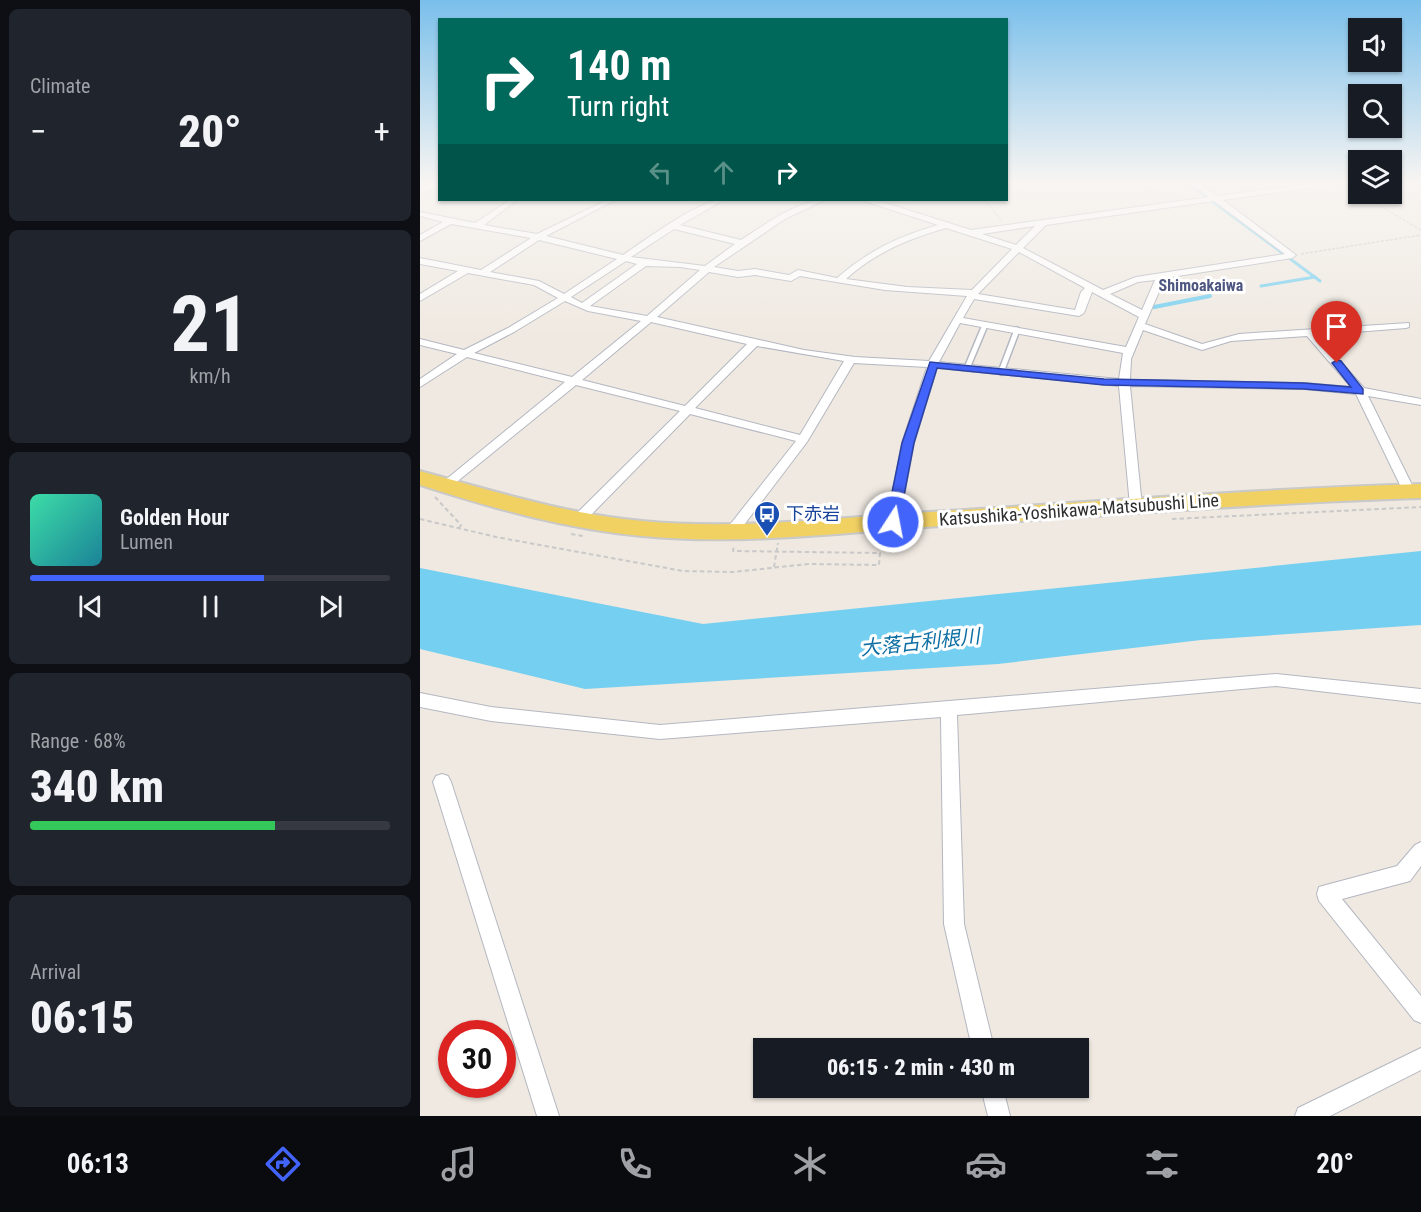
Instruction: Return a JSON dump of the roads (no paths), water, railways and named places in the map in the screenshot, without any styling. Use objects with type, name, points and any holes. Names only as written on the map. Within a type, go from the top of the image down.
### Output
[{"type":"main road","name":"Katsushika-Yoshikawa-Matsubushi Line","points":[[420,478],[440,491],[578,520],[733,538],[893,522],[1415,491]]},
{"type":"street","points":[[523,234],[644,263],[680,264],[738,274],[755,272],[791,278],[798,273],[839,281],[918,291],[973,294],[1079,313],[1086,292],[1091,288]]},
{"type":"street","points":[[482,273],[544,234]]},
{"type":"street","points":[[420,384],[464,354],[511,330],[564,298],[661,234]]},
{"type":"street","points":[[706,234],[742,243]]},
{"type":"street","points":[[440,491],[709,268],[756,234]]},
{"type":"street","points":[[839,281],[863,259],[894,240],[915,234]]},
{"type":"street","points":[[975,234],[1017,248],[1091,288],[1143,321],[1202,347],[1219,339],[1244,336],[1262,337],[1406,325]]},
{"type":"street","points":[[893,522],[908,443],[933,364],[973,294],[1031,234]]},
{"type":"street","points":[[1101,294],[1136,280],[1292,255],[1264,234]]},
{"type":"street","points":[[420,261],[536,283],[554,290],[582,307],[650,318],[792,352],[851,360],[933,364],[1124,383],[1304,386],[1360,391],[1421,402]]},
{"type":"street","points":[[582,307],[644,263]]},
{"type":"street","points":[[420,298],[466,270]]},
{"type":"street","points":[[1136,506],[1124,383],[1125,359],[1161,276]]},
{"type":"street","points":[[958,320],[1129,351]]},
{"type":"street","points":[[1310,333],[1360,391],[1415,491]]},
{"type":"street","points":[[420,342],[803,439]]},
{"type":"street","points":[[578,520],[755,342]]},
{"type":"street","points":[[733,538],[803,439],[851,360]]},
{"type":"street","points":[[420,700],[491,714],[660,732],[1276,680],[1421,696]]},
{"type":"street","points":[[949,709],[954,924],[981,1038]]},
{"type":"street","points":[[442,782],[548,1116]]},
{"type":"street","points":[[1421,851],[1403,874],[1326,894],[1421,1013]]},
{"type":"street","points":[[1306,1116],[1421,1059]]},
{"type":"street","points":[[994,1098],[999,1116]]},
{"type":"lane","points":[[967,368],[985,324]]},
{"type":"lane","points":[[1001,372],[1017,330]]},
{"type":"water","name":"大落古利根川","points":[[1421,551],[1421,625],[1201,640],[998,664],[585,689],[420,649],[420,568],[703,624]]},
{"type":"waterway","points":[[1257,234],[1285,255]]},
{"type":"waterway","points":[[1289,258],[1315,277]]},
{"type":"waterway","points":[[1261,286],[1315,277]]},
{"type":"waterway","points":[[1315,277],[1320,281]]},
{"type":"waterway","points":[[1154,307],[1210,296]]},
{"type":"place","name":"下赤岩","points":[[767,537]]},
{"type":"district","name":"Shimoakaiwa","points":[[1201,285]]}]
